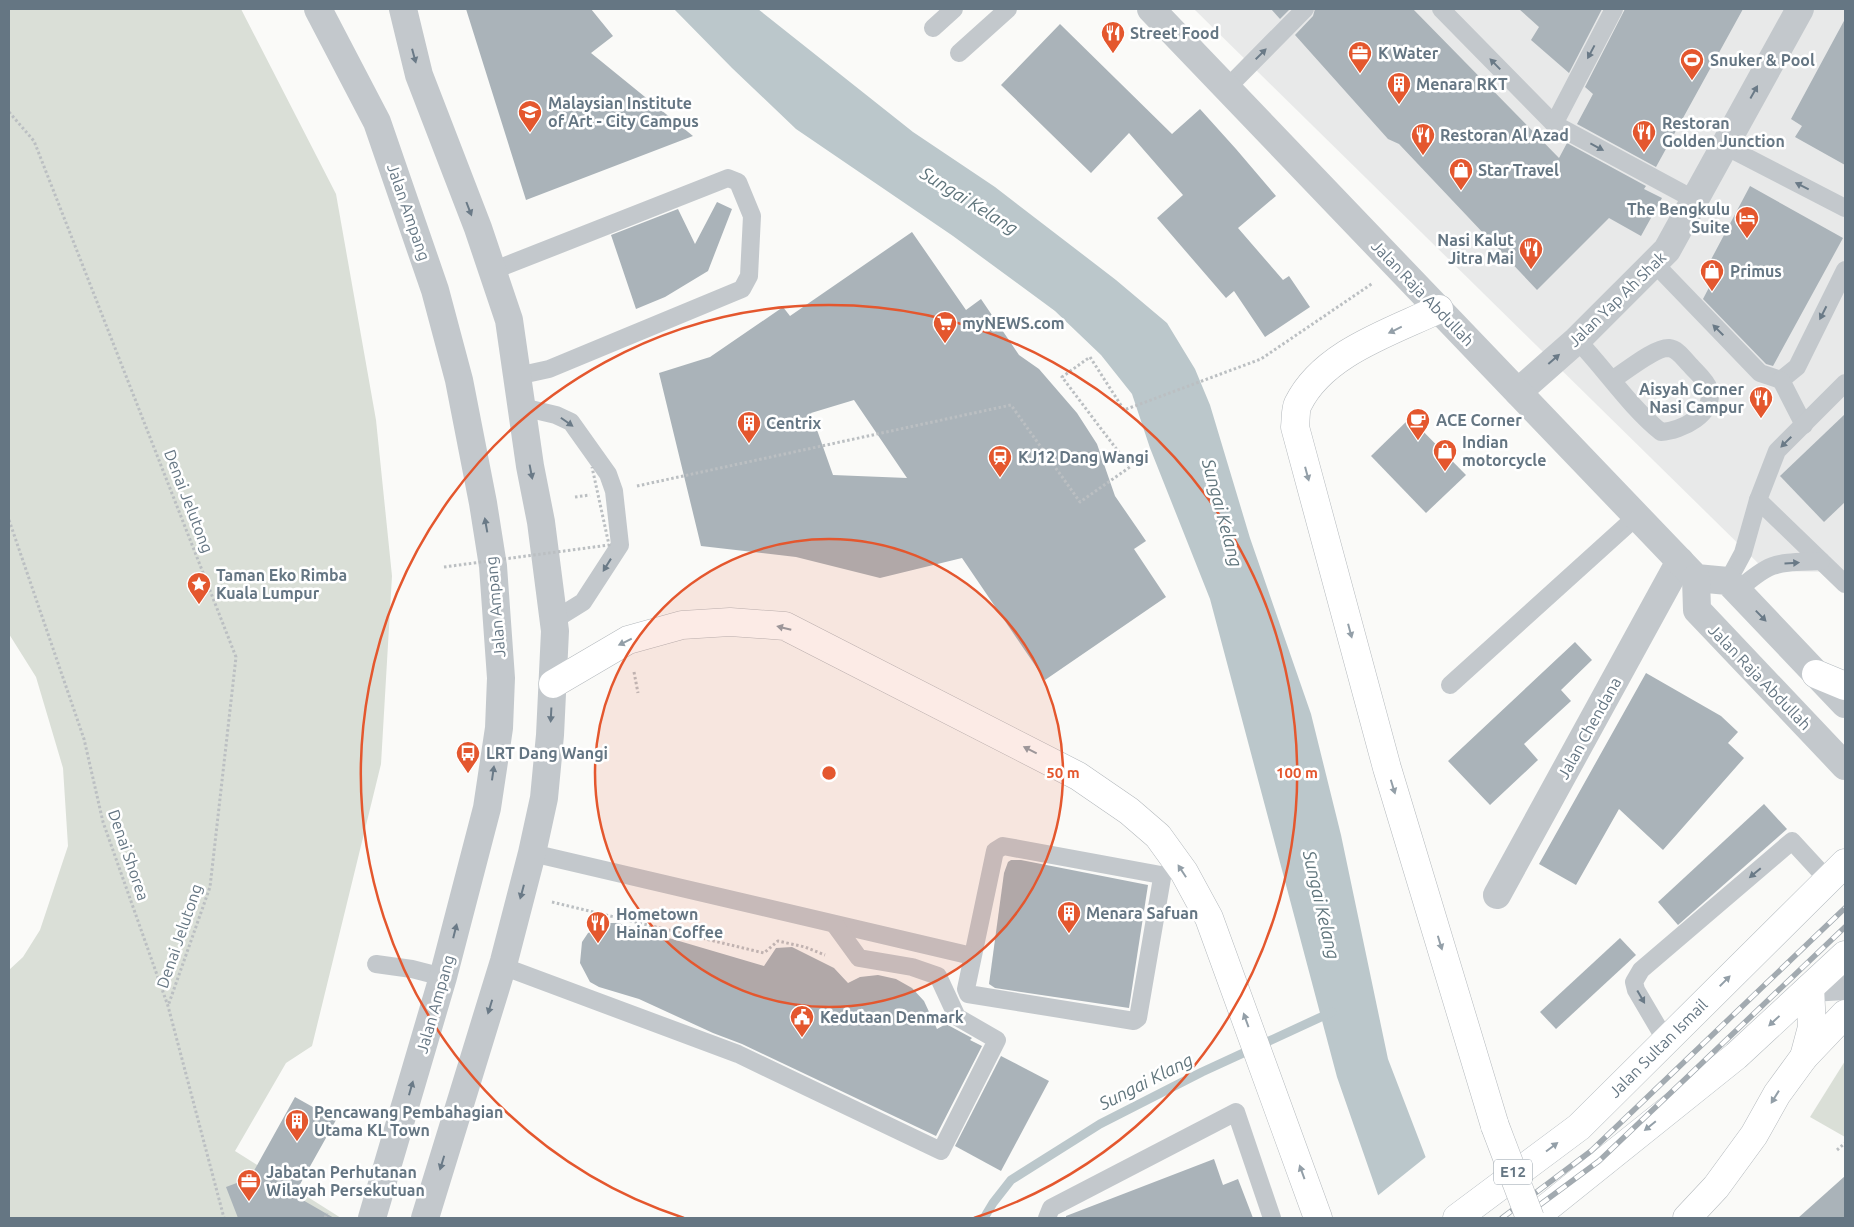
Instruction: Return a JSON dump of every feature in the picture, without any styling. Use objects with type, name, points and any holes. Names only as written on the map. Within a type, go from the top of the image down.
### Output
[{"type":"main road","name":"E12","points":[[1439,309],[1362,346],[1330,366],[1313,384],[1298,405],[1295,427],[1387,768],[1495,1126],[1530,1218]]},
{"type":"main road","points":[[553,684],[628,640],[682,625],[730,622],[785,626],[1078,776],[1129,811],[1158,836],[1184,872],[1210,918],[1318,1218]]},
{"type":"main road","points":[[1816,674],[1845,686]]},
{"type":"main road","name":"Jalan Sultan Ismail","points":[[1457,1218],[1579,1127],[1836,871]]},
{"type":"main road","points":[[1534,1218],[1736,1056],[1845,955]]},
{"type":"main road","points":[[1804,1057],[1812,1026],[1810,988]]},
{"type":"main road","points":[[1687,1218],[1722,1180],[1754,1135],[1777,1094],[1804,1057],[1845,1014]]},
{"type":"street","name":"Jalan Ampang","points":[[318,9],[376,122],[435,290],[459,380],[493,566],[501,678],[499,728],[488,799],[443,978],[372,1218]]},
{"type":"street","points":[[403,9],[419,75],[509,320],[541,522],[554,620],[553,684],[544,798],[532,853],[502,966],[425,1218]]},
{"type":"street","name":"Jalan Raja Abdullah","points":[[1151,9],[1688,570],[1696,610],[1845,766]]},
{"type":"street","name":"Jalan Yap Ah Shak","points":[[1518,392],[1577,340],[1667,250],[1725,146],[1791,12]]},
{"type":"street","points":[[1688,570],[1732,586],[1845,704]]},
{"type":"street","name":"Jalan Chendana","points":[[1497,895],[1688,570]]},
{"type":"street","points":[[1810,988],[1845,986]]},
{"type":"lane","points":[[933,28],[954,9]]},
{"type":"lane","points":[[959,53],[1008,9]]},
{"type":"lane","points":[[1227,88],[1305,9]]},
{"type":"lane","points":[[1441,9],[1554,124],[1695,200]]},
{"type":"lane","points":[[1554,124],[1614,9]]},
{"type":"lane","points":[[1725,146],[1845,208]]},
{"type":"lane","points":[[492,271],[728,178],[738,182],[752,216],[749,276],[742,289],[549,368],[517,376]]},
{"type":"lane","points":[[1655,264],[1760,373],[1781,380],[1804,425]]},
{"type":"lane","points":[[1781,380],[1797,367],[1845,270]]},
{"type":"lane","points":[[1577,340],[1612,380],[1651,424],[1661,432],[1671,431],[1692,422],[1706,409],[1710,401],[1709,387],[1679,352],[1669,348],[1656,351],[1612,380]]},
{"type":"lane","points":[[1732,586],[1758,500],[1777,451],[1845,383]]},
{"type":"lane","points":[[522,407],[556,415],[570,422],[608,474],[614,491],[620,545],[583,602],[554,620]]},
{"type":"lane","points":[[1758,500],[1845,584]]},
{"type":"lane","points":[[1450,685],[1636,516]]},
{"type":"lane","points":[[1732,586],[1775,564],[1822,561]]},
{"type":"lane","points":[[1666,1041],[1636,990],[1634,982],[1641,970],[1792,841],[1836,871]]},
{"type":"lane","points":[[1003,846],[1156,872],[1162,878],[1140,1014],[1134,1021],[968,994],[966,989],[972,956],[995,851],[998,847],[1003,846]]},
{"type":"lane","points":[[532,853],[972,956]]},
{"type":"lane","points":[[502,966],[738,1054],[941,1151],[997,1040],[957,1017],[938,976],[912,967],[863,964],[834,925]]},
{"type":"lane","points":[[376,964],[412,969],[443,978]]},
{"type":"lane","points":[[1047,1218],[1051,1208],[1236,1112],[1272,1218]]},
{"type":"path","name":"Denai Jelutong","points":[[9,112],[34,141],[236,657],[210,887],[168,1006]]},
{"type":"path","points":[[684,476],[1011,405],[1080,502],[1130,467],[1062,377],[1090,357],[1124,410],[1261,359],[1379,280]]},
{"type":"path","points":[[444,567],[609,545],[592,467]]},
{"type":"path","name":"Denai Shorea","points":[[9,520],[84,739],[103,822],[168,1006],[224,1218]]},
{"type":"path","points":[[634,668],[638,693]]},
{"type":"path","points":[[552,902],[764,953],[778,940],[805,947],[840,962],[863,964]]},
{"type":"path","points":[[1837,1150],[1845,1143]]},
{"type":"path","points":[[324,1218],[327,1213]]},
{"type":"shaded area","name":"Taman Eko Rimba Kuala Lumpur","points":[[9,9],[241,9],[336,194],[376,420],[392,576],[381,764],[312,1046],[286,1063],[235,1151],[341,1218],[9,1218],[9,970],[23,957],[40,930],[68,846],[63,768],[36,677],[9,634]]},
{"type":"shaded area","points":[[1194,9],[1845,9],[1845,572],[1766,571]]},
{"type":"shaded area","points":[[1845,1061],[1845,1137],[1810,1117]]},
{"type":"water","name":"Sungai Kelang","points":[[674,9],[758,9],[913,132],[995,187],[1116,280],[1167,323],[1195,369],[1210,405],[1250,538],[1311,714],[1341,835],[1388,1059],[1449,1218],[1386,1218],[1337,1077],[1210,599],[1150,448],[1132,394],[1101,355],[1055,311],[953,236],[796,129]]},
{"type":"pier","points":[[1427,1156],[1451,1218],[1383,1218],[1376,1197]]},
{"type":"building","points":[[466,9],[591,9],[613,36],[591,53],[693,136],[526,200]]},
{"type":"building","points":[[1271,9],[1290,9],[1280,19]]},
{"type":"building","points":[[1315,9],[1413,9],[1559,158],[1567,143],[1646,186],[1644,189],[1662,198],[1641,236],[1609,218],[1537,290],[1399,144],[1388,139],[1295,35],[1313,16]]},
{"type":"building","points":[[1519,9],[1602,9],[1569,73],[1531,40],[1539,27]]},
{"type":"building","points":[[1625,9],[1743,9],[1656,167],[1577,124],[1593,94],[1585,87]]},
{"type":"building","points":[[1845,19],[1845,165],[1795,137],[1802,126],[1791,119]]},
{"type":"building","points":[[1060,24],[1172,134],[1200,109],[1236,149],[1276,196],[1238,228],[1283,280],[1289,276],[1310,307],[1265,337],[1234,291],[1226,298],[1157,218],[1183,195],[1129,133],[1091,173],[1001,85]]},
{"type":"building","points":[[1750,186],[1843,238],[1773,366],[1766,364],[1703,299],[1716,274],[1706,269]]},
{"type":"building","points":[[717,202],[732,209],[708,271],[665,297],[636,309],[611,235],[678,209],[695,244]]},
{"type":"building","points":[[912,232],[966,310],[981,299],[1019,355],[1039,369],[1077,413],[1097,444],[1115,496],[1146,541],[1134,549],[1166,597],[1045,680],[962,558],[880,578],[796,557],[701,546],[659,373],[710,357],[783,307],[790,316]],"holes":[[[854,400],[907,478],[833,475],[811,413]]]},
{"type":"building","points":[[1845,414],[1845,502],[1824,522],[1780,476]]},
{"type":"building","points":[[1410,418],[1466,475],[1426,513],[1371,456]]},
{"type":"building","points":[[1575,642],[1592,660],[1561,690],[1571,701],[1524,744],[1538,760],[1490,805],[1448,761]]},
{"type":"building","points":[[1646,673],[1721,716],[1738,732],[1728,743],[1744,758],[1663,850],[1619,809],[1576,885],[1539,864]]},
{"type":"building","points":[[1764,804],[1787,829],[1678,925],[1658,902]]},
{"type":"building","name":"Menara Safuan","points":[[1011,860],[1021,860],[1148,885],[1129,1008],[995,988],[989,984],[1004,873],[1008,862]]},
{"type":"building","points":[[607,923],[618,923],[764,966],[776,948],[792,947],[834,968],[848,983],[860,977],[878,975],[896,979],[912,988],[924,1001],[937,1029],[946,1024],[972,1038],[970,1040],[982,1046],[936,1136],[742,1044],[713,1033],[639,999],[599,987],[590,982],[580,963],[582,942],[588,933]]},
{"type":"building","points":[[1620,938],[1636,955],[1556,1029],[1540,1012]]},
{"type":"building","points":[[1001,1056],[1049,1081],[1001,1171],[955,1146]]},
{"type":"building","points":[[295,1097],[336,1120],[294,1195],[334,1218],[238,1218],[226,1187],[250,1178]]},
{"type":"building","points":[[1214,1159],[1223,1185],[1238,1179],[1253,1218],[1066,1218],[1066,1216]]},
{"type":"building","points":[[1845,1176],[1845,1218],[1798,1218]]},
{"type":"waterway","name":"Sungai Klang","points":[[984,1218],[1011,1180],[1100,1124],[1202,1072],[1332,1012]]},
{"type":"railway","points":[[1502,1218],[1591,1151],[1845,908]]},
{"type":"railway","points":[[1522,1218],[1599,1161],[1845,927]]},
{"type":"place","name":"Street Food","points":[[1113,54]]},
{"type":"place","name":"K Water","points":[[1360,74]]},
{"type":"place","name":"Snuker & Pool","points":[[1692,81]]},
{"type":"place","name":"Menara RKT","points":[[1399,105]]},
{"type":"place","name":"Malaysian Institute of Art - City Campus","points":[[530,133]]},
{"type":"place","name":"Restoran Golden Junction","points":[[1644,153]]},
{"type":"place","name":"Restoran Al Azad","points":[[1423,156]]},
{"type":"place","name":"Star Travel","points":[[1461,191]]},
{"type":"place","name":"The Bengkulu Suite","points":[[1747,239]]},
{"type":"place","name":"Nasi Kalut Jitra Mai","points":[[1531,270]]},
{"type":"place","name":"Primus","points":[[1712,292]]},
{"type":"place","name":"myNEWS.com","points":[[945,344]]},
{"type":"place","name":"Aisyah Corner Nasi Campur","points":[[1761,419]]},
{"type":"place","name":"ACE Corner","points":[[1418,441]]},
{"type":"place","name":"Centrix","points":[[749,444]]},
{"type":"place","name":"Indian motorcycle","points":[[1445,472]]},
{"type":"place","name":"KJ12 Dang Wangi","points":[[1000,478]]},
{"type":"place","name":"Taman Eko Rimba Kuala Lumpur","points":[[199,605]]},
{"type":"place","name":"LRT Dang Wangi","points":[[468,774]]},
{"type":"place","name":"Menara Safuan","points":[[1069,934]]},
{"type":"place","name":"Hometown Hainan Coffee","points":[[598,944]]},
{"type":"place","name":"Kedutaan Denmark","points":[[802,1038]]},
{"type":"place","name":"Pencawang Pembahagian Utama KL Town","points":[[297,1142]]},
{"type":"place","name":"Jabatan Perhutanan Wilayah Persekutuan","points":[[249,1202]]}]
